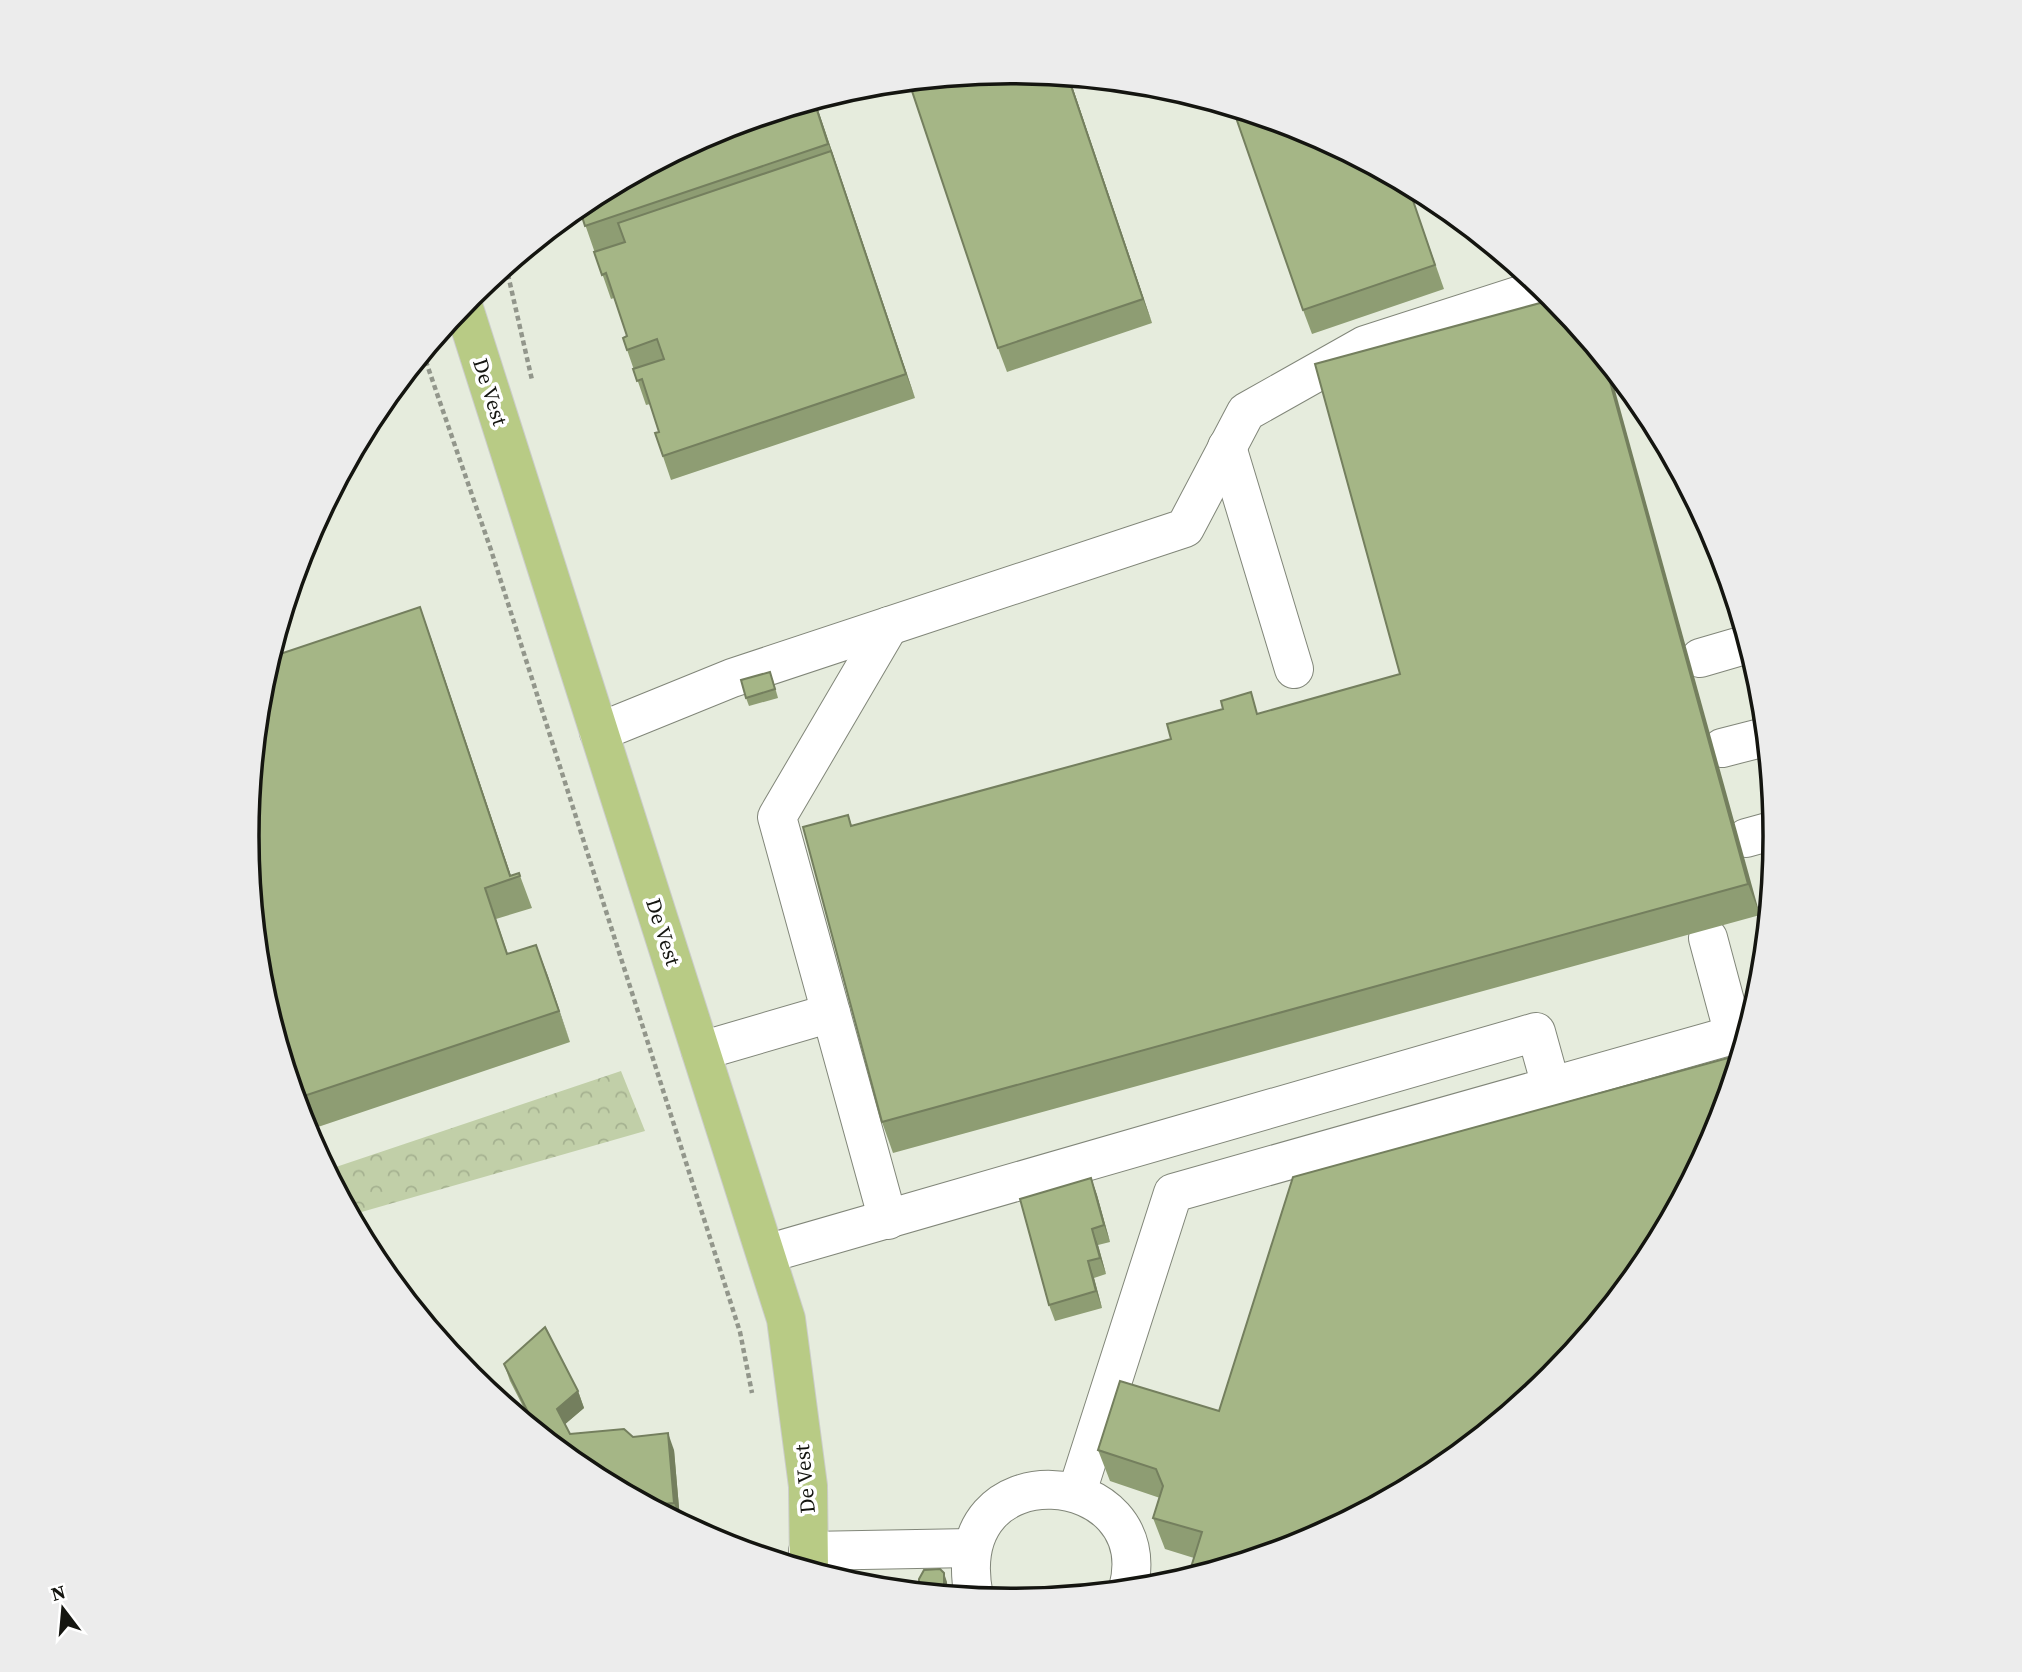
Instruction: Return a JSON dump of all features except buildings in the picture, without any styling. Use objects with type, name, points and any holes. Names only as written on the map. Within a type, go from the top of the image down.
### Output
[{"type":"main road","name":"De Vest","points":[[467,317],[786,1319],[808,1486],[809,1560]]},
{"type":"lane","points":[[599,732],[732,678],[1185,528],[1246,412],[1365,345],[1530,292]]},
{"type":"lane","points":[[1227,447],[1294,669]]},
{"type":"lane","points":[[888,1220],[777,817],[889,626]]},
{"type":"lane","points":[[1700,658],[1738,647]]},
{"type":"lane","points":[[1722,748],[1757,739]]},
{"type":"lane","points":[[1708,938],[1738,1027]]},
{"type":"lane","points":[[701,1051],[831,1013]]},
{"type":"lane","points":[[766,1254],[1536,1032],[1551,1086]]},
{"type":"lane","points":[[1077,1492],[1174,1193],[1736,1034]]},
{"type":"lane","points":[[1178,1136],[1193,1188]]},
{"type":"lane","points":[[971,1586],[968,1572],[971,1548],[984,1522],[1002,1504],[1025,1492],[1051,1487],[1077,1492],[1100,1505],[1119,1525],[1129,1550],[1131,1578]]},
{"type":"lane","points":[[809,1560],[971,1548]]},
{"type":"path","points":[[427,363],[491,550],[740,1332],[753,1397]]},
{"type":"green space","points":[[621,1071],[645,1131],[360,1212],[336,1167]]}]
